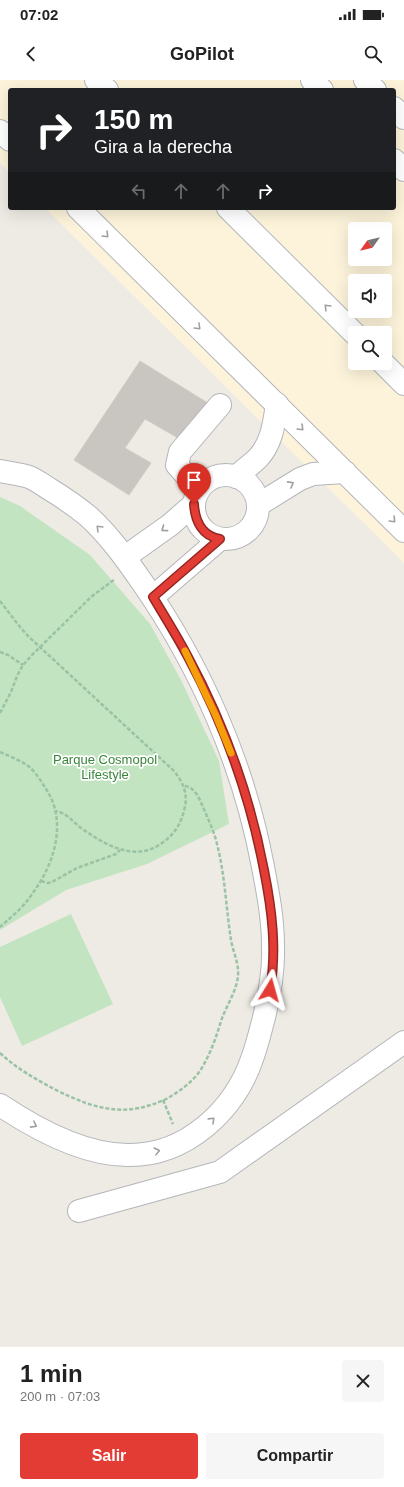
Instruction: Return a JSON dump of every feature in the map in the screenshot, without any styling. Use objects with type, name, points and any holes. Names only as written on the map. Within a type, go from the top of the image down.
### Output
[{"type":"street","points":[[96,80],[105,88]]},
{"type":"street","points":[[312,80],[320,88]]},
{"type":"street","points":[[396,110],[404,118]]},
{"type":"street","points":[[0,131],[8,138]]},
{"type":"street","points":[[396,162],[404,170]]},
{"type":"street","points":[[80,210],[404,531]]},
{"type":"street","points":[[230,210],[348,327]]},
{"type":"street","points":[[390,370],[404,384]]},
{"type":"street","points":[[236,477],[258,458],[267,446],[272,433],[277,404]]},
{"type":"street","points":[[128,562],[170,526],[198,494],[211,478],[221,475],[241,479],[250,485],[256,494],[258,515],[253,525],[246,533],[236,538],[226,540],[215,538],[206,533],[198,525],[194,514],[198,494],[177,464],[180,452],[220,405]]},
{"type":"street","points":[[0,456],[88,516],[110,538],[153,597],[188,657],[216,716],[241,778],[257,835],[270,904],[274,945],[272,977],[268,1004],[252,1061],[237,1091],[215,1118],[200,1131],[181,1143],[158,1152],[150,1153],[129,1155],[100,1152],[58,1138],[0,1105]]},
{"type":"street","points":[[0,471],[30,477]]},
{"type":"street","points":[[258,505],[300,479],[313,474],[345,472]]},
{"type":"street","points":[[153,597],[220,539]]},
{"type":"street","points":[[79,1211],[220,1172],[404,1042]]},
{"type":"path","points":[[0,713],[23,665],[39,647],[128,562]]},
{"type":"path","points":[[0,601],[20,627],[39,647],[103,704],[173,770],[184,786],[186,804],[180,825],[173,835],[155,848],[145,851],[135,852],[120,850],[99,840],[80,827],[64,813],[56,811]]},
{"type":"path","points":[[0,652],[8,655],[23,665]]},
{"type":"path","points":[[0,752],[28,766],[42,782],[52,798],[56,811],[57,825],[55,847],[41,881],[23,906],[0,927]]},
{"type":"path","points":[[0,1053],[20,1070],[44,1084],[89,1104],[107,1109],[126,1110],[143,1108],[163,1100],[188,1084],[199,1072],[208,1056],[234,991],[238,976],[238,962],[232,941],[223,874],[217,843],[199,798],[192,789],[184,786]]},
{"type":"path","points":[[41,881],[48,883],[52,882],[76,868],[116,854],[120,850]]},
{"type":"path","points":[[163,1100],[181,1143]]},
{"type":"shaded area","points":[[0,80],[404,80],[404,563],[47,210],[396,210],[396,88],[8,88],[8,171],[0,163]]},
{"type":"green space","name":"Parque Cosmopol Lifestyle","points":[[0,497],[20,506],[90,555],[150,624],[181,680],[219,761],[229,824],[147,864],[66,890],[0,930]]},
{"type":"green space","points":[[71,914],[113,1004],[22,1046],[0,997],[0,947]]},
{"type":"building","points":[[140,361],[211,405],[185,442],[145,419],[125,448],[151,463],[129,495],[74,460]]},
{"type":"slow traffic","points":[[185,651],[216,716],[231,753]]},
{"type":"route","points":[[194,504],[194,514],[198,525],[206,533],[220,539],[153,597],[188,657],[216,716],[241,778],[257,835],[270,904],[274,945],[270,990]]}]
